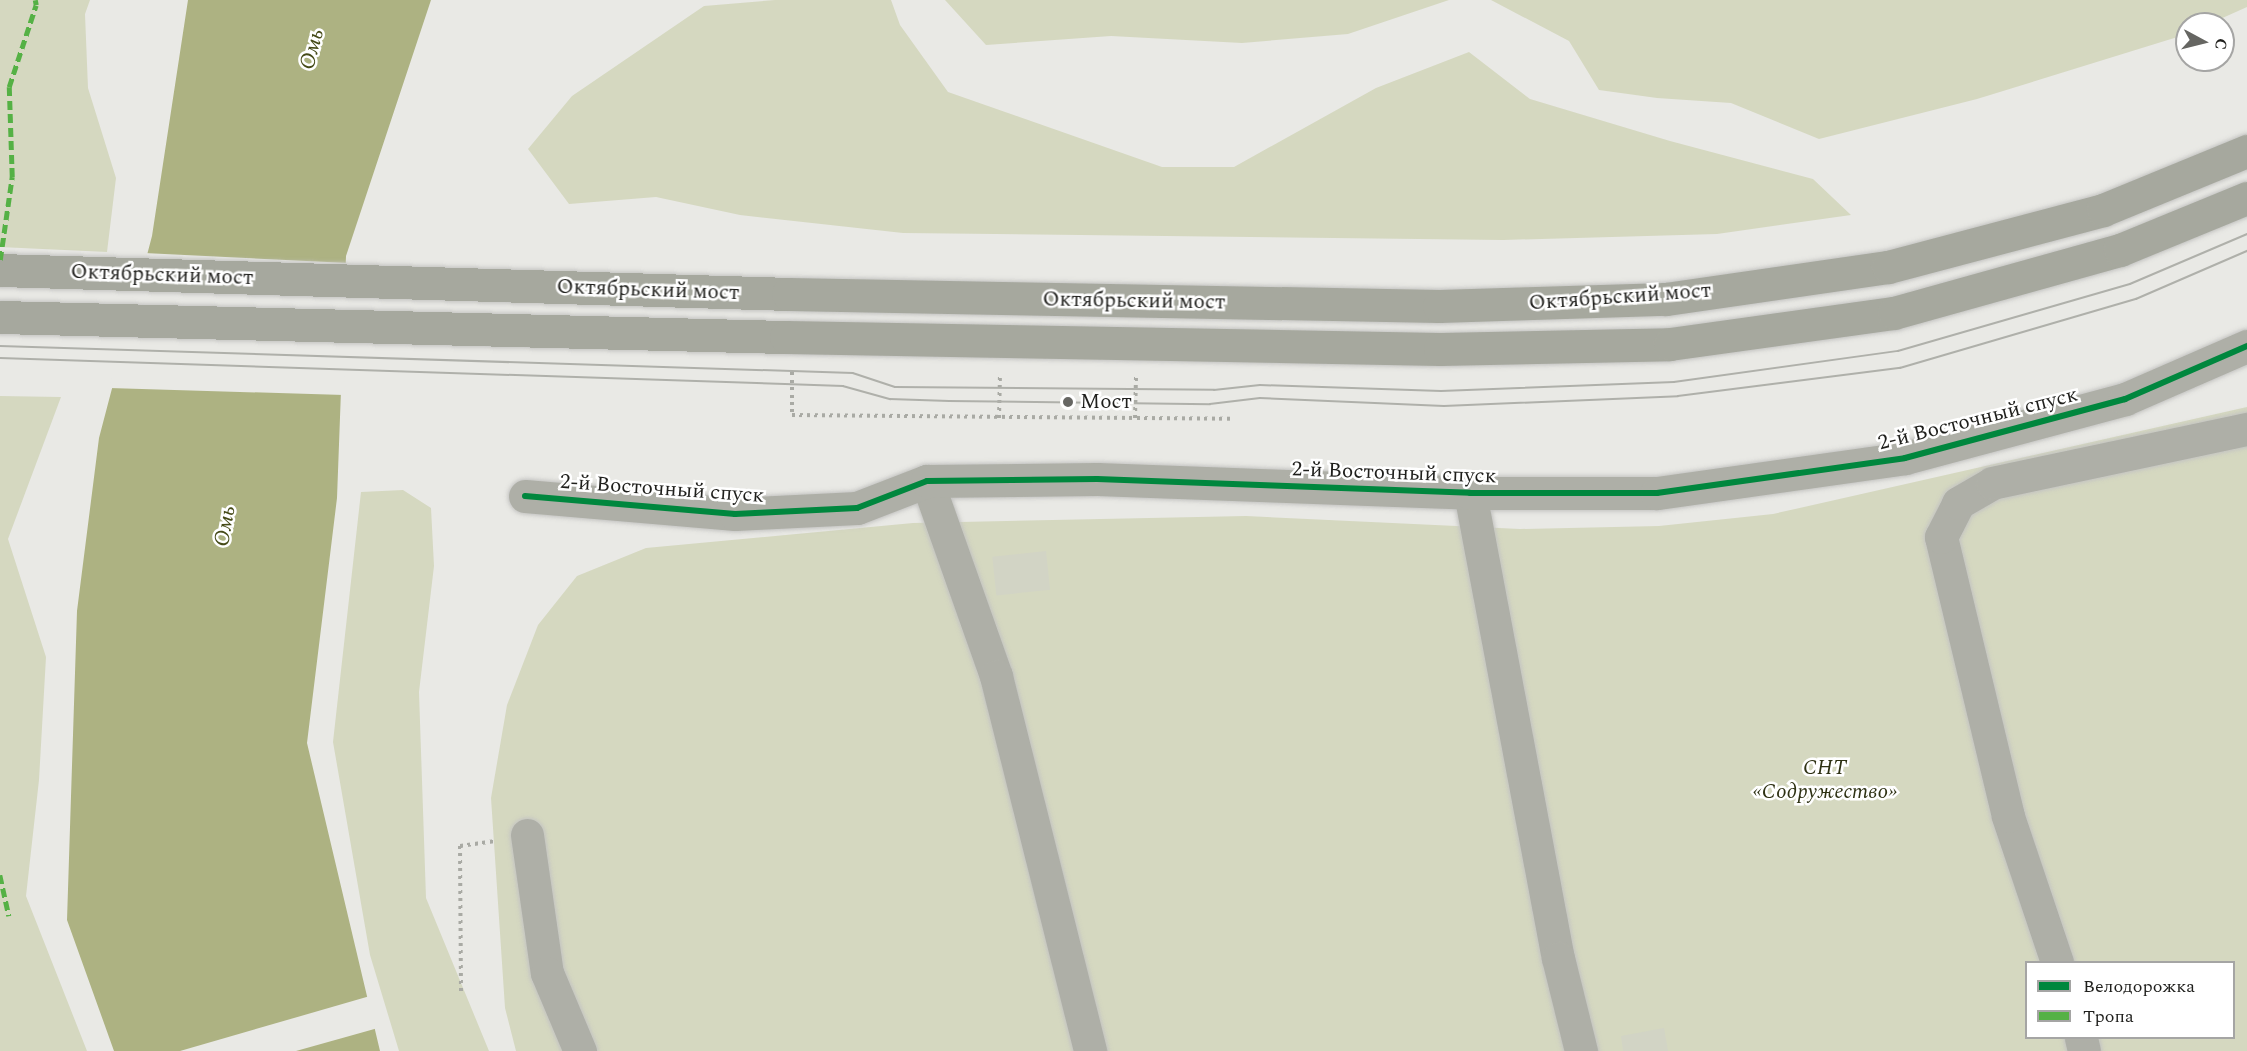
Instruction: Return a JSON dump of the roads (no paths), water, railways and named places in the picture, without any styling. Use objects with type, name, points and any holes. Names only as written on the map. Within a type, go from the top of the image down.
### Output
[{"type":"main road","name":"Октябрьский мост","points":[[0,270],[788,294],[1427,306],[1666,299],[1888,267],[2103,210],[2247,151]]},
{"type":"main road","name":"Октябрьский мост","points":[[0,317],[798,337],[1440,349],[1670,344],[1894,313],[2120,250],[2247,198]]},
{"type":"street","name":"2-й Восточный спуск","points":[[525,496],[735,514],[857,508],[927,481],[1097,478],[1470,493],[1657,493],[1905,458],[2125,399],[2247,346]]},
{"type":"street","points":[[2056,961],[2008,816],[1941,537],[1958,503],[1992,483],[2247,429]]},
{"type":"street","points":[[927,481],[996,676],[1090,1051]]},
{"type":"street","points":[[1470,493],[1558,958],[1581,1051]]},
{"type":"street","points":[[527,835],[547,973],[580,1051]]},
{"type":"water","name":"Омь","points":[[188,0],[431,0],[346,256],[337,498],[307,743],[380,1051],[114,1051],[67,920],[77,611],[99,438],[152,236]]},
{"type":"tram line","points":[[0,346],[853,373],[895,387],[1214,390],[1260,385],[1441,391],[1674,382],[1898,351],[2130,284],[2247,234]]},
{"type":"tram line","points":[[0,358],[843,386],[890,399],[949,401],[1210,404],[1260,398],[1444,406],[1678,396],[1900,368],[2136,299],[2247,251]]},
{"type":"place","name":"Мост","points":[[1068,402]]},
{"type":"park label","name":"СНТ «Содружество»","points":[[1825,780]]}]
